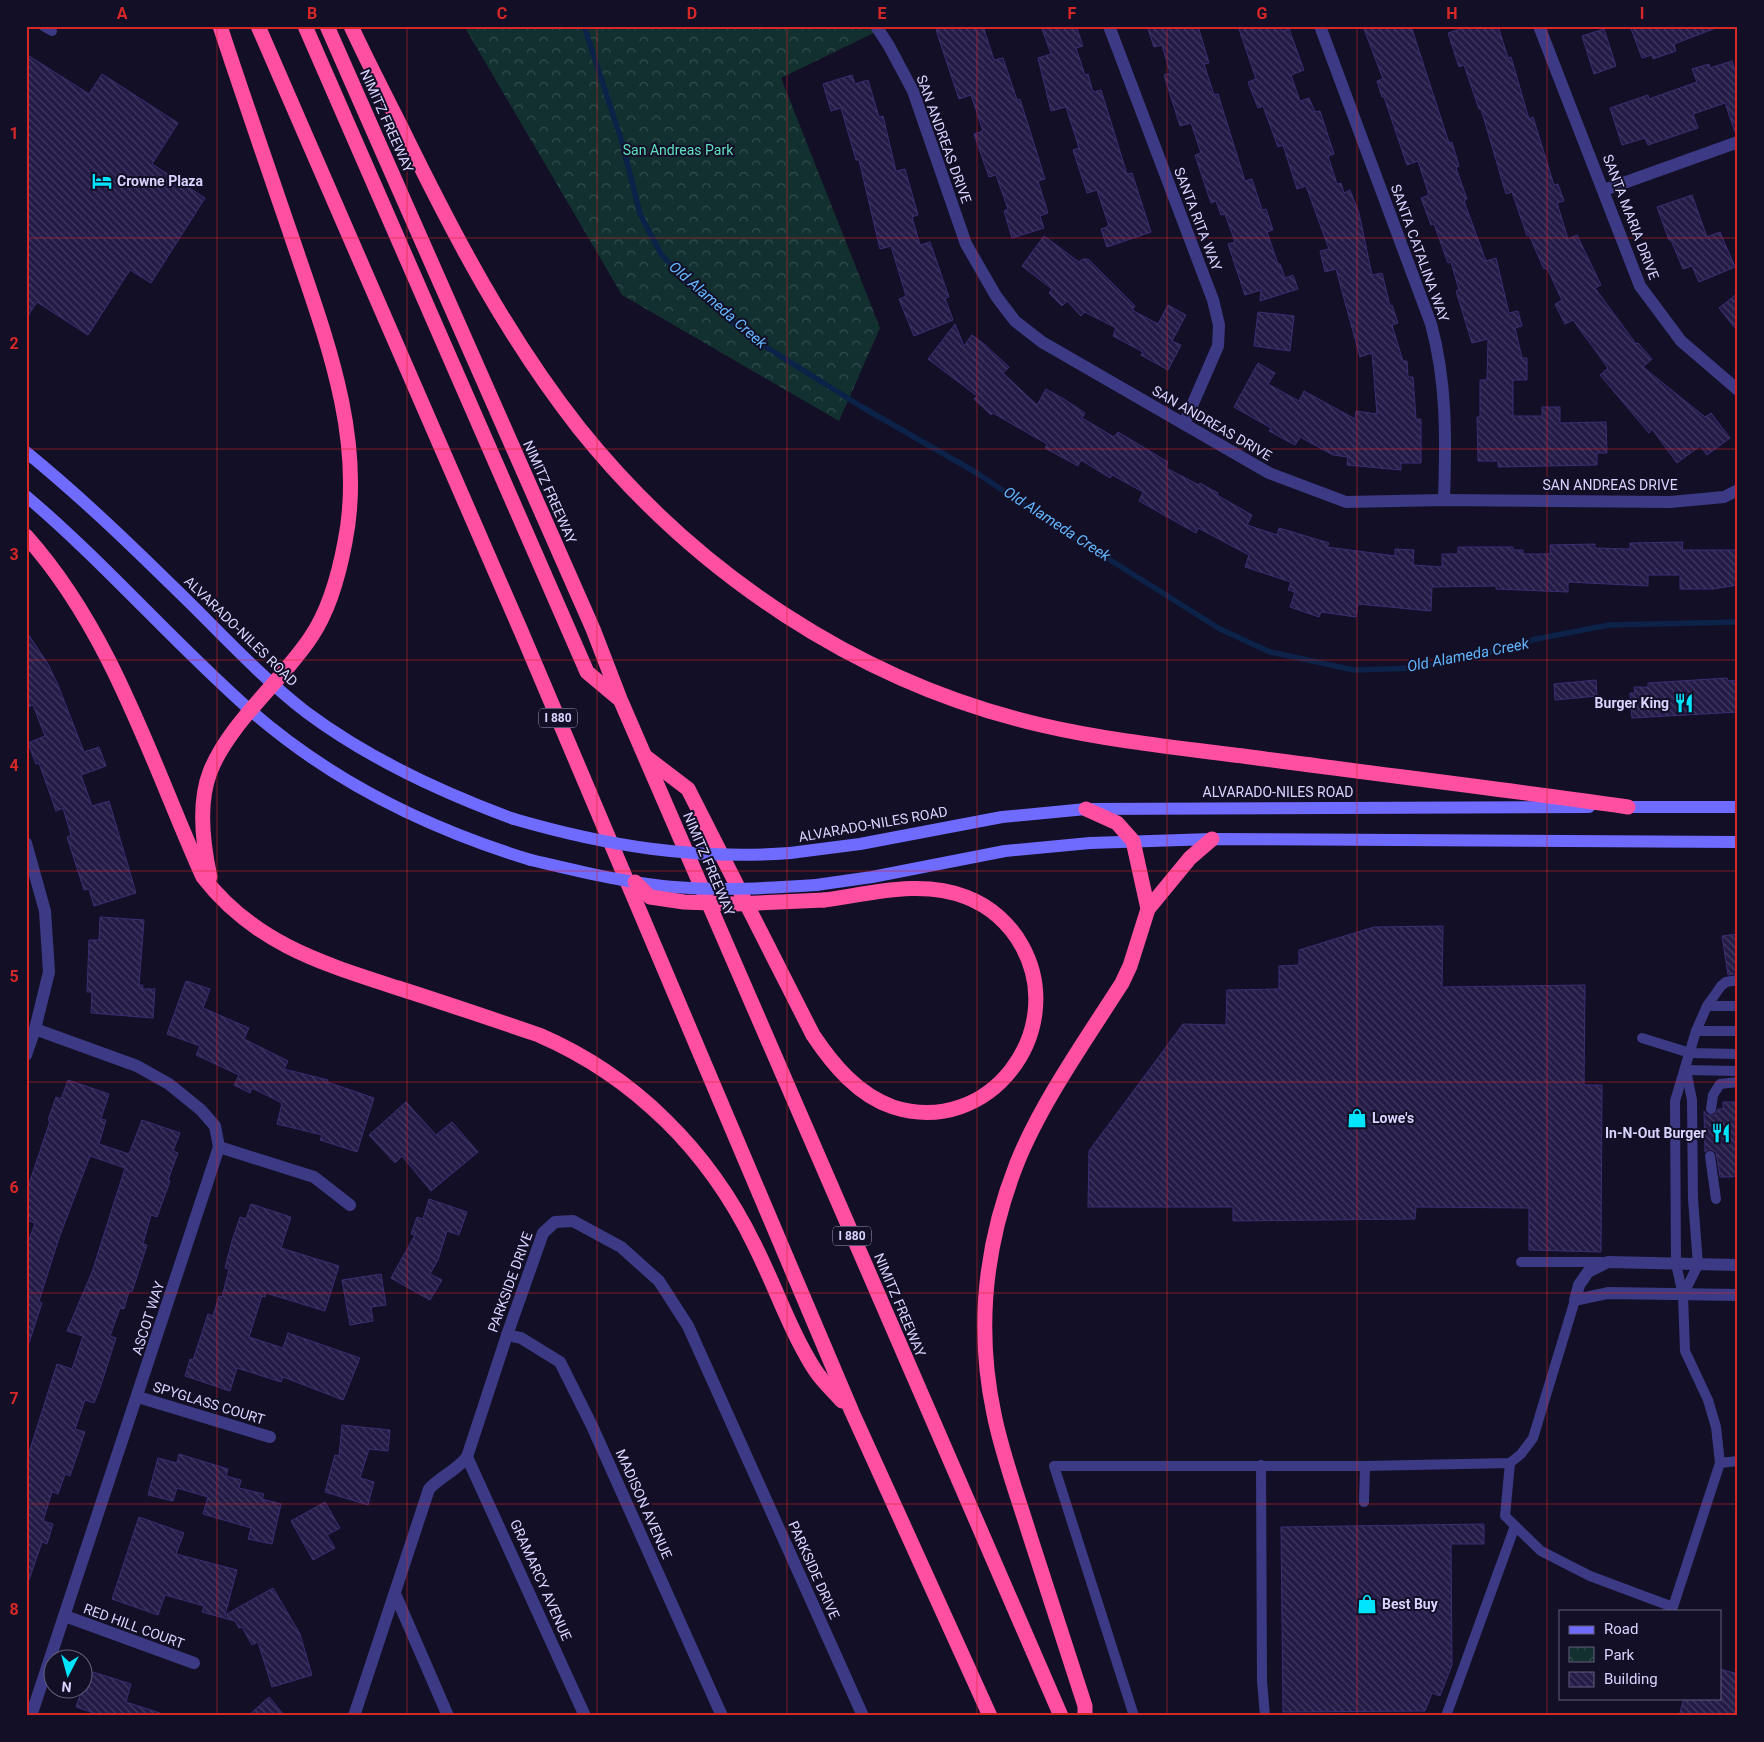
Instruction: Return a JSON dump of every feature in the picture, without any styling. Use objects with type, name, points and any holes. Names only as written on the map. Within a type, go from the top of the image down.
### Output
[{"type":"highway","points":[[219,898],[210,880],[206,858],[204,818],[205,794],[209,774],[218,755],[312,636],[333,591],[348,525],[351,464],[341,397],[326,339],[220,26]]},
{"type":"highway","name":"I 880","points":[[258,26],[521,631],[852,1412],[990,1716]]},
{"type":"highway","name":"I 880","points":[[305,26],[587,672],[620,699]]},
{"type":"highway","name":"NIMITZ FREEWAY","points":[[327,26],[593,629],[644,756],[1061,1716]]},
{"type":"highway","points":[[351,26],[449,225],[471,265],[517,339],[577,424],[634,490],[691,544],[734,579],[806,628],[883,669],[922,687],[961,702],[1040,725],[1125,741],[1628,807]]},
{"type":"highway","points":[[26,536],[55,573],[98,641],[131,708],[202,877],[219,898],[258,930],[307,957],[539,1035],[571,1049],[620,1079],[664,1119],[705,1165],[722,1189],[754,1243],[816,1371],[852,1412]]},
{"type":"highway","points":[[634,882],[650,897],[684,902],[735,904],[824,900],[908,888],[942,891],[965,896],[985,906],[1002,920],[1016,936],[1027,954],[1034,975],[1037,996],[1031,1036],[1023,1055],[1010,1073],[995,1088],[957,1108],[935,1112],[893,1107],[872,1097],[855,1085],[839,1070],[813,1035],[688,790],[644,756]]},
{"type":"highway","points":[[1086,808],[1116,823],[1133,841],[1148,909]]},
{"type":"highway","points":[[1085,1716],[1085,1706],[994,1415],[986,1359],[985,1296],[994,1237],[1017,1162],[1034,1125],[1122,983],[1130,966],[1148,909],[1190,858],[1212,839]]},
{"type":"main road","name":"ALVARADO-NILES ROAD","points":[[26,452],[104,520],[274,685],[307,712],[386,763],[464,801],[563,834],[660,852],[718,855],[802,852],[860,844],[1002,816],[1086,808],[1738,807]]},
{"type":"main road","points":[[26,496],[122,584],[251,711],[330,770],[404,812],[449,832],[531,860],[634,882],[722,890],[816,885],[1005,851],[1133,841],[1212,839],[1738,842]]},
{"type":"street","name":"SAN ANDREAS DRIVE","points":[[876,26],[913,91],[966,244],[996,296],[1015,321],[1042,342],[1269,473],[1346,502],[1444,500],[1670,502],[1724,497],[1738,490]]},
{"type":"street","name":"SANTA RITA WAY","points":[[1109,26],[1213,300],[1219,325],[1218,346],[1184,424]]},
{"type":"street","name":"SANTA CATALINA WAY","points":[[1320,26],[1432,324],[1441,358],[1446,406],[1444,500]]},
{"type":"street","name":"SANTA MARIA DRIVE","points":[[1539,26],[1640,286],[1681,341],[1738,390]]},
{"type":"street","points":[[1604,190],[1738,142]]},
{"type":"street","points":[[26,843],[45,911],[49,972],[35,1029],[26,1055]]},
{"type":"street","points":[[35,1029],[137,1066],[169,1084],[201,1110],[215,1126],[219,1147],[314,1177],[350,1205]]},
{"type":"street","name":"ASCOT WAY","points":[[31,1716],[219,1147]]},
{"type":"street","name":"PARKSIDE DRIVE","points":[[467,1457],[543,1233],[555,1222],[573,1221],[621,1248],[659,1281],[688,1326],[864,1716]]},
{"type":"street","points":[[1738,1265],[1608,1262],[1588,1272],[1578,1285],[1576,1300],[1608,1293],[1738,1295]]},
{"type":"street","name":"MADISON AVENUE","points":[[507,1335],[520,1338],[560,1362],[592,1426],[722,1716]]},
{"type":"street","name":"SPYGLASS COURT","points":[[138,1396],[270,1437]]},
{"type":"street","points":[[354,1716],[396,1596],[429,1489],[439,1478],[458,1468],[467,1457]]},
{"type":"street","name":"GRAMARCY AVENUE","points":[[467,1457],[585,1716]]},
{"type":"street","points":[[396,1596],[448,1716]]},
{"type":"street","name":"RED HILL COURT","points":[[65,1616],[194,1663]]},
{"type":"lane","points":[[1510,1463],[1505,1516],[1542,1551],[1590,1576],[1673,1607],[1720,1463],[1716,1427],[1708,1400],[1685,1351],[1683,1295],[1676,1264],[1676,1102],[1696,1031],[1707,1006],[1721,986],[1726,982],[1738,980]]},
{"type":"lane","points":[[1707,1006],[1738,1006]]},
{"type":"lane","points":[[1696,1031],[1738,1031]]},
{"type":"lane","points":[[1642,1038],[1690,1053],[1738,1054]]},
{"type":"lane","points":[[1686,1070],[1738,1071]]},
{"type":"lane","points":[[1683,1295],[1698,1265],[1693,1199],[1692,1100],[1686,1070]]},
{"type":"lane","points":[[1711,1109],[1713,1095],[1720,1084],[1738,1082]]},
{"type":"lane","points":[[1710,1156],[1716,1198]]},
{"type":"lane","points":[[1521,1262],[1608,1262]]},
{"type":"lane","points":[[1134,1716],[1054,1466],[1365,1466],[1510,1463],[1522,1454],[1533,1438],[1576,1300]]},
{"type":"lane","points":[[1720,1463],[1738,1461]]},
{"type":"lane","points":[[1261,1465],[1262,1680],[1265,1716]]},
{"type":"lane","points":[[1364,1502],[1365,1466]]},
{"type":"lane","points":[[1446,1716],[1515,1526]]},
{"type":"green space","name":"San Andreas Park","points":[[464,26],[888,26],[781,78],[880,328],[839,421],[622,295]]},
{"type":"building","points":[[949,26],[983,26],[994,60],[1003,58],[1017,100],[1020,99],[1045,179],[1038,181],[1048,213],[1040,216],[1044,228],[1012,238],[1004,211],[1008,209],[996,175],[989,177],[974,134],[983,131],[971,95],[959,99],[936,30]]},
{"type":"building","points":[[1041,26],[1076,26],[1083,46],[1076,48],[1085,75],[1088,74],[1093,92],[1101,90],[1127,174],[1132,173],[1151,232],[1107,247],[1101,229],[1109,226],[1097,190],[1087,193],[1073,150],[1079,148],[1066,107],[1051,111],[1038,58],[1051,54]]},
{"type":"building","points":[[1147,26],[1198,26],[1209,63],[1204,64],[1214,95],[1218,94],[1245,181],[1252,179],[1262,210],[1266,209],[1273,230],[1267,232],[1278,264],[1280,264],[1285,278],[1293,275],[1298,289],[1260,301],[1261,290],[1245,295],[1228,244],[1235,242],[1225,214],[1221,215],[1216,201],[1211,203],[1195,155],[1201,153],[1191,123],[1180,126],[1164,75],[1170,73],[1162,45],[1154,47]]},
{"type":"building","points":[[1238,26],[1280,26],[1282,31],[1289,29],[1304,70],[1291,75],[1300,101],[1309,98],[1315,112],[1320,111],[1334,154],[1328,156],[1337,184],[1341,183],[1344,193],[1350,190],[1359,213],[1372,275],[1382,273],[1390,306],[1392,305],[1398,323],[1392,325],[1403,361],[1407,361],[1408,377],[1413,377],[1416,419],[1421,419],[1421,463],[1401,463],[1401,470],[1347,465],[1348,457],[1333,455],[1300,437],[1295,445],[1269,431],[1271,428],[1234,407],[1258,363],[1275,373],[1268,384],[1299,401],[1304,391],[1355,419],[1356,411],[1377,414],[1372,353],[1360,357],[1336,269],[1325,272],[1320,251],[1329,249],[1306,186],[1297,189],[1283,145],[1278,147],[1263,106],[1258,108],[1248,82],[1256,79]]},
{"type":"building","points":[[1363,26],[1411,26],[1449,143],[1452,142],[1459,166],[1456,168],[1467,199],[1464,201],[1486,261],[1496,258],[1509,313],[1518,311],[1522,326],[1515,328],[1522,358],[1527,358],[1527,380],[1513,380],[1513,416],[1542,416],[1542,407],[1560,407],[1560,423],[1606,422],[1607,453],[1597,453],[1597,465],[1498,467],[1498,461],[1478,461],[1477,417],[1480,417],[1480,380],[1487,380],[1488,339],[1472,343],[1456,291],[1459,290],[1451,262],[1448,263],[1434,224],[1431,225],[1421,198],[1429,195],[1418,161],[1407,165],[1384,97],[1382,97],[1377,81],[1383,79]]},
{"type":"building","points":[[1470,26],[1498,26],[1508,58],[1511,57],[1529,119],[1533,117],[1554,185],[1558,184],[1564,201],[1557,203],[1568,239],[1577,235],[1601,285],[1595,288],[1636,344],[1638,343],[1652,359],[1643,367],[1705,417],[1711,413],[1730,438],[1707,455],[1700,446],[1677,463],[1652,429],[1649,433],[1600,375],[1608,368],[1573,320],[1565,324],[1555,304],[1562,300],[1547,268],[1544,269],[1529,235],[1527,236],[1512,192],[1506,194],[1481,109],[1479,109],[1464,65],[1459,67],[1448,33]]},
{"type":"building","points":[[1630,26],[1716,26],[1716,28],[1674,44],[1676,51],[1653,59],[1652,55],[1642,58]]},
{"type":"building","points":[[1604,29],[1616,66],[1594,74],[1582,36]]},
{"type":"building","name":"Crowne Plaza","points":[[26,54],[89,94],[102,74],[178,123],[152,164],[205,198],[151,283],[130,270],[88,335],[37,302],[26,319]]},
{"type":"building","points":[[1732,61],[1738,78],[1738,132],[1735,132],[1725,103],[1693,114],[1698,128],[1648,145],[1645,138],[1622,145],[1610,108],[1648,95],[1649,99],[1697,82],[1692,69],[1709,64],[1710,68]]},
{"type":"building","points":[[852,75],[855,84],[868,80],[879,117],[883,116],[896,171],[905,169],[918,215],[912,217],[920,245],[930,242],[949,297],[945,298],[953,320],[914,336],[899,299],[906,296],[891,246],[880,249],[859,160],[856,160],[841,108],[831,111],[823,84]]},
{"type":"building","points":[[1692,195],[1707,237],[1720,232],[1735,267],[1699,282],[1692,266],[1683,269],[1671,240],[1669,240],[1657,207]]},
{"type":"building","points":[[1044,236],[1079,262],[1083,259],[1088,259],[1135,306],[1132,310],[1158,324],[1168,305],[1186,315],[1172,341],[1181,345],[1168,370],[1141,355],[1143,352],[1113,336],[1116,328],[1085,312],[1081,316],[1067,301],[1062,306],[1049,293],[1052,289],[1022,266]]},
{"type":"building","points":[[1738,293],[1738,332],[1719,308]]},
{"type":"building","points":[[1258,312],[1294,316],[1290,351],[1254,346]]},
{"type":"building","points":[[955,324],[964,346],[972,335],[984,344],[1009,367],[1003,373],[1037,405],[1046,389],[1085,413],[1082,418],[1114,437],[1118,432],[1168,462],[1166,468],[1199,485],[1200,483],[1252,515],[1247,525],[1277,535],[1279,528],[1329,543],[1327,547],[1395,556],[1395,549],[1414,550],[1413,565],[1442,567],[1442,554],[1458,554],[1458,547],[1513,547],[1513,550],[1523,550],[1523,554],[1550,554],[1550,545],[1595,544],[1595,548],[1630,549],[1630,543],[1683,542],[1682,550],[1738,550],[1738,585],[1713,589],[1680,589],[1680,575],[1648,575],[1648,586],[1568,582],[1568,592],[1496,589],[1496,586],[1432,587],[1431,611],[1358,604],[1356,617],[1321,612],[1319,617],[1290,607],[1295,592],[1288,590],[1291,582],[1245,567],[1249,555],[1198,528],[1196,533],[1139,501],[1143,492],[1112,475],[1110,478],[1081,460],[1078,466],[1045,448],[1047,444],[993,413],[991,415],[974,399],[977,396],[928,359]]},
{"type":"building","points":[[26,631],[48,664],[84,752],[99,747],[106,766],[81,775],[92,806],[109,801],[136,893],[94,906],[89,889],[84,890],[67,837],[71,835],[63,808],[56,811],[39,763],[36,764],[28,743],[45,736],[33,705],[26,708]]},
{"type":"building","name":"Burger King","points":[[1727,678],[1728,681],[1738,680],[1738,712],[1632,718],[1630,693],[1635,693],[1634,687],[1648,687],[1648,683]]},
{"type":"building","points":[[1596,680],[1597,696],[1555,700],[1554,684]]},
{"type":"building","points":[[100,917],[144,920],[139,985],[143,985],[142,989],[155,989],[153,1018],[91,1013],[92,992],[87,992],[89,940],[99,940]]},
{"type":"building","name":"Lowe's","points":[[1443,926],[1442,987],[1585,985],[1584,1085],[1602,1085],[1601,1252],[1529,1250],[1529,1208],[1416,1207],[1415,1219],[1233,1221],[1233,1207],[1088,1207],[1089,1151],[1183,1024],[1226,1025],[1227,990],[1279,989],[1279,966],[1299,965],[1299,950],[1374,927]]},
{"type":"building","points":[[1738,934],[1738,973],[1728,975],[1722,936]]},
{"type":"building","points":[[186,981],[210,989],[203,1008],[249,1028],[244,1039],[288,1061],[284,1069],[328,1080],[327,1082],[374,1098],[357,1152],[320,1140],[322,1135],[277,1124],[282,1103],[252,1088],[250,1093],[234,1085],[239,1075],[196,1055],[200,1046],[167,1034]]},
{"type":"building","points":[[68,1080],[109,1094],[101,1119],[106,1120],[99,1144],[129,1154],[142,1120],[180,1133],[173,1151],[178,1153],[168,1180],[170,1181],[157,1217],[151,1215],[143,1244],[147,1245],[132,1292],[129,1291],[124,1309],[120,1308],[110,1336],[116,1338],[100,1388],[94,1403],[85,1400],[75,1429],[85,1432],[70,1476],[65,1474],[58,1494],[52,1492],[43,1521],[53,1524],[47,1544],[42,1542],[29,1580],[26,1580],[26,1462],[57,1364],[72,1369],[83,1336],[67,1331],[92,1272],[125,1168],[90,1156],[59,1238],[39,1301],[42,1303],[29,1343],[26,1343],[26,1248],[35,1223],[26,1220],[26,1193],[56,1097],[61,1099]]},
{"type":"building","points":[[406,1102],[436,1135],[452,1122],[478,1152],[431,1191],[402,1156],[395,1163],[369,1135]]},
{"type":"building","name":"In-N-Out Burger","points":[[1723,1102],[1738,1102],[1738,1175],[1732,1177],[1720,1177],[1716,1152],[1710,1149],[1705,1152],[1704,1111],[1707,1115],[1714,1115],[1718,1109],[1723,1109]]},
{"type":"building","points":[[429,1199],[467,1212],[459,1235],[447,1231],[438,1260],[430,1274],[442,1280],[430,1300],[391,1278],[415,1235],[411,1234],[417,1217],[423,1219]]},
{"type":"building","points":[[251,1204],[291,1217],[281,1248],[339,1266],[325,1311],[266,1293],[265,1297],[262,1296],[249,1337],[283,1348],[288,1333],[360,1358],[343,1400],[283,1377],[281,1382],[237,1368],[230,1391],[185,1376],[190,1359],[193,1360],[208,1314],[213,1316],[219,1296],[222,1297],[229,1269],[225,1268],[232,1241],[240,1217],[246,1219]]},
{"type":"building","points":[[381,1274],[386,1305],[371,1307],[373,1321],[350,1325],[342,1280]]},
{"type":"building","points":[[342,1425],[390,1430],[388,1451],[369,1449],[360,1478],[374,1482],[368,1505],[325,1492],[335,1455],[339,1456]]},
{"type":"building","points":[[179,1454],[228,1469],[226,1476],[241,1480],[239,1488],[264,1494],[262,1499],[281,1504],[272,1544],[248,1539],[251,1528],[203,1514],[208,1497],[177,1488],[173,1501],[148,1495],[158,1458],[177,1463]]},
{"type":"building","points":[[325,1502],[340,1528],[327,1535],[335,1548],[313,1560],[291,1521]]},
{"type":"building","points":[[139,1517],[184,1533],[176,1554],[237,1570],[225,1615],[273,1588],[300,1634],[312,1675],[272,1687],[258,1642],[252,1645],[242,1627],[239,1628],[235,1621],[202,1612],[204,1606],[165,1595],[158,1615],[112,1599]]},
{"type":"building","name":"Best Buy","points":[[1484,1524],[1484,1544],[1451,1544],[1452,1665],[1440,1696],[1432,1693],[1425,1711],[1283,1712],[1281,1527]]},
{"type":"building","points":[[1722,1670],[1738,1674],[1738,1716],[1679,1716],[1683,1700],[1722,1700]]},
{"type":"building","points":[[93,1672],[131,1684],[126,1702],[160,1713],[160,1716],[103,1716],[76,1707],[78,1700],[92,1700]]},
{"type":"building","points":[[269,1697],[285,1716],[248,1716]]},
{"type":"waterway","name":"Old Alameda Creek","points":[[584,26],[622,142],[640,214],[661,254],[686,281],[755,340],[862,407],[977,473],[1053,524],[1220,629],[1270,652],[1354,670],[1417,668],[1479,655],[1536,639],[1609,625],[1738,622]]},
{"type":"place","name":"Crowne Plaza","points":[[102,181]]},
{"type":"place","name":"Burger King","points":[[1684,703]]},
{"type":"place","name":"Lowe's","points":[[1357,1118]]},
{"type":"place","name":"In-N-Out Burger","points":[[1721,1133]]},
{"type":"place","name":"Best Buy","points":[[1367,1604]]}]
